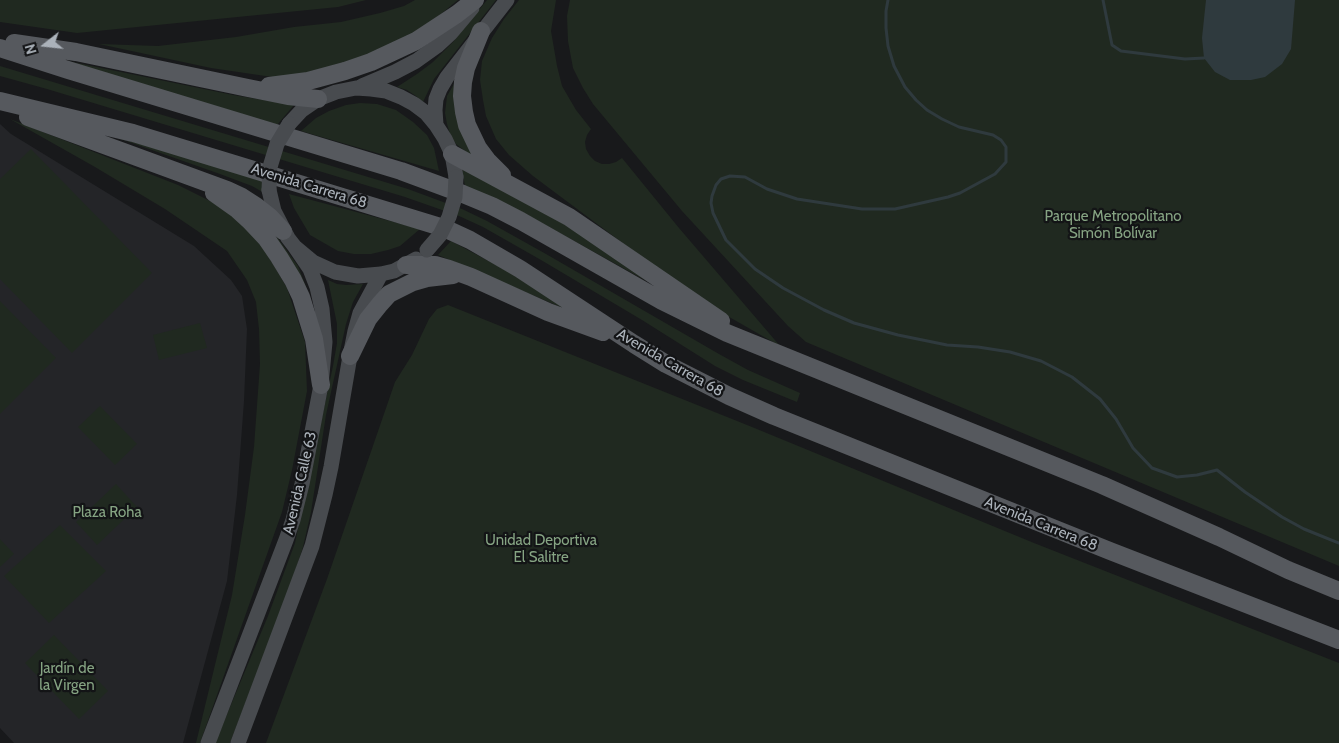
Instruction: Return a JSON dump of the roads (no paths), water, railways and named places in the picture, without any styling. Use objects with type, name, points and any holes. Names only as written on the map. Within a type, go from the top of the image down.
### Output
[{"type":"main road","points":[[248,88],[308,81],[371,62],[430,33],[476,0]]},
{"type":"main road","points":[[283,231],[274,211],[269,190],[270,167],[277,144],[288,124],[302,110],[318,99],[380,80],[416,60],[437,46],[451,33],[476,0]]},
{"type":"main road","points":[[436,125],[436,99],[440,89],[481,31],[507,0]]},
{"type":"main road","points":[[481,31],[469,60],[463,82],[464,112],[478,148],[487,160],[514,187]]},
{"type":"main road","points":[[0,41],[76,52],[288,96],[318,99]]},
{"type":"main road","points":[[0,48],[401,171],[463,194],[521,220],[695,318],[757,346],[1102,485],[1288,570],[1339,591]]},
{"type":"main road","points":[[0,107],[242,197],[263,211],[283,231],[295,247],[313,262],[334,272],[358,276],[381,274],[406,265],[427,250],[440,235],[450,217],[455,198],[456,178],[452,154],[445,139],[436,125],[420,109],[401,96],[386,91],[356,88]]},
{"type":"main road","name":"Avenida Carrera 68","points":[[0,101],[133,133],[444,228],[470,240],[520,269],[666,364],[728,396],[1102,548],[1339,640]]},
{"type":"main road","points":[[452,154],[576,222],[757,346]]},
{"type":"main road","points":[[182,174],[238,210],[266,238],[280,257],[293,280],[309,322],[314,340],[320,385]]},
{"type":"main road","name":"Avenida Calle 63","points":[[208,743],[291,527],[302,484],[320,385],[325,342],[322,309],[310,268],[295,247]]},
{"type":"main road","points":[[406,265],[435,265],[449,269],[548,312],[634,344]]},
{"type":"main road","name":"Avenida Calle 63","points":[[238,743],[314,540],[331,467],[350,356],[360,313],[381,274]]},
{"type":"main road","points":[[350,356],[368,319],[389,294],[413,282],[427,278],[444,275],[471,277]]},
{"type":"waterway","points":[[888,0],[886,11],[888,46],[894,66],[905,87],[927,110],[942,119],[959,127],[993,135],[1001,140],[1006,147],[1006,162],[995,174],[960,193],[895,209],[862,209],[797,199],[767,189],[745,177],[730,176],[721,179],[716,185],[711,203],[713,213],[726,240],[755,269],[783,288],[824,310],[854,323],[898,335],[947,345],[1010,352],[1041,361],[1072,377],[1100,399],[1116,419],[1133,448],[1152,468],[1177,477],[1217,470],[1282,517],[1304,529],[1339,543]]},
{"type":"waterway","points":[[1103,0],[1112,45],[1121,51],[1185,59],[1204,58]]},
{"type":"park label","name":"Parque Metropolitano Simón Bolívar","points":[[1113,226]]},
{"type":"park label","name":"Plaza Roha","points":[[107,513]]},
{"type":"park label","name":"Unidad Deportiva El Salitre","points":[[541,550]]},
{"type":"park label","name":"Jardín de la Virgen","points":[[67,678]]}]
